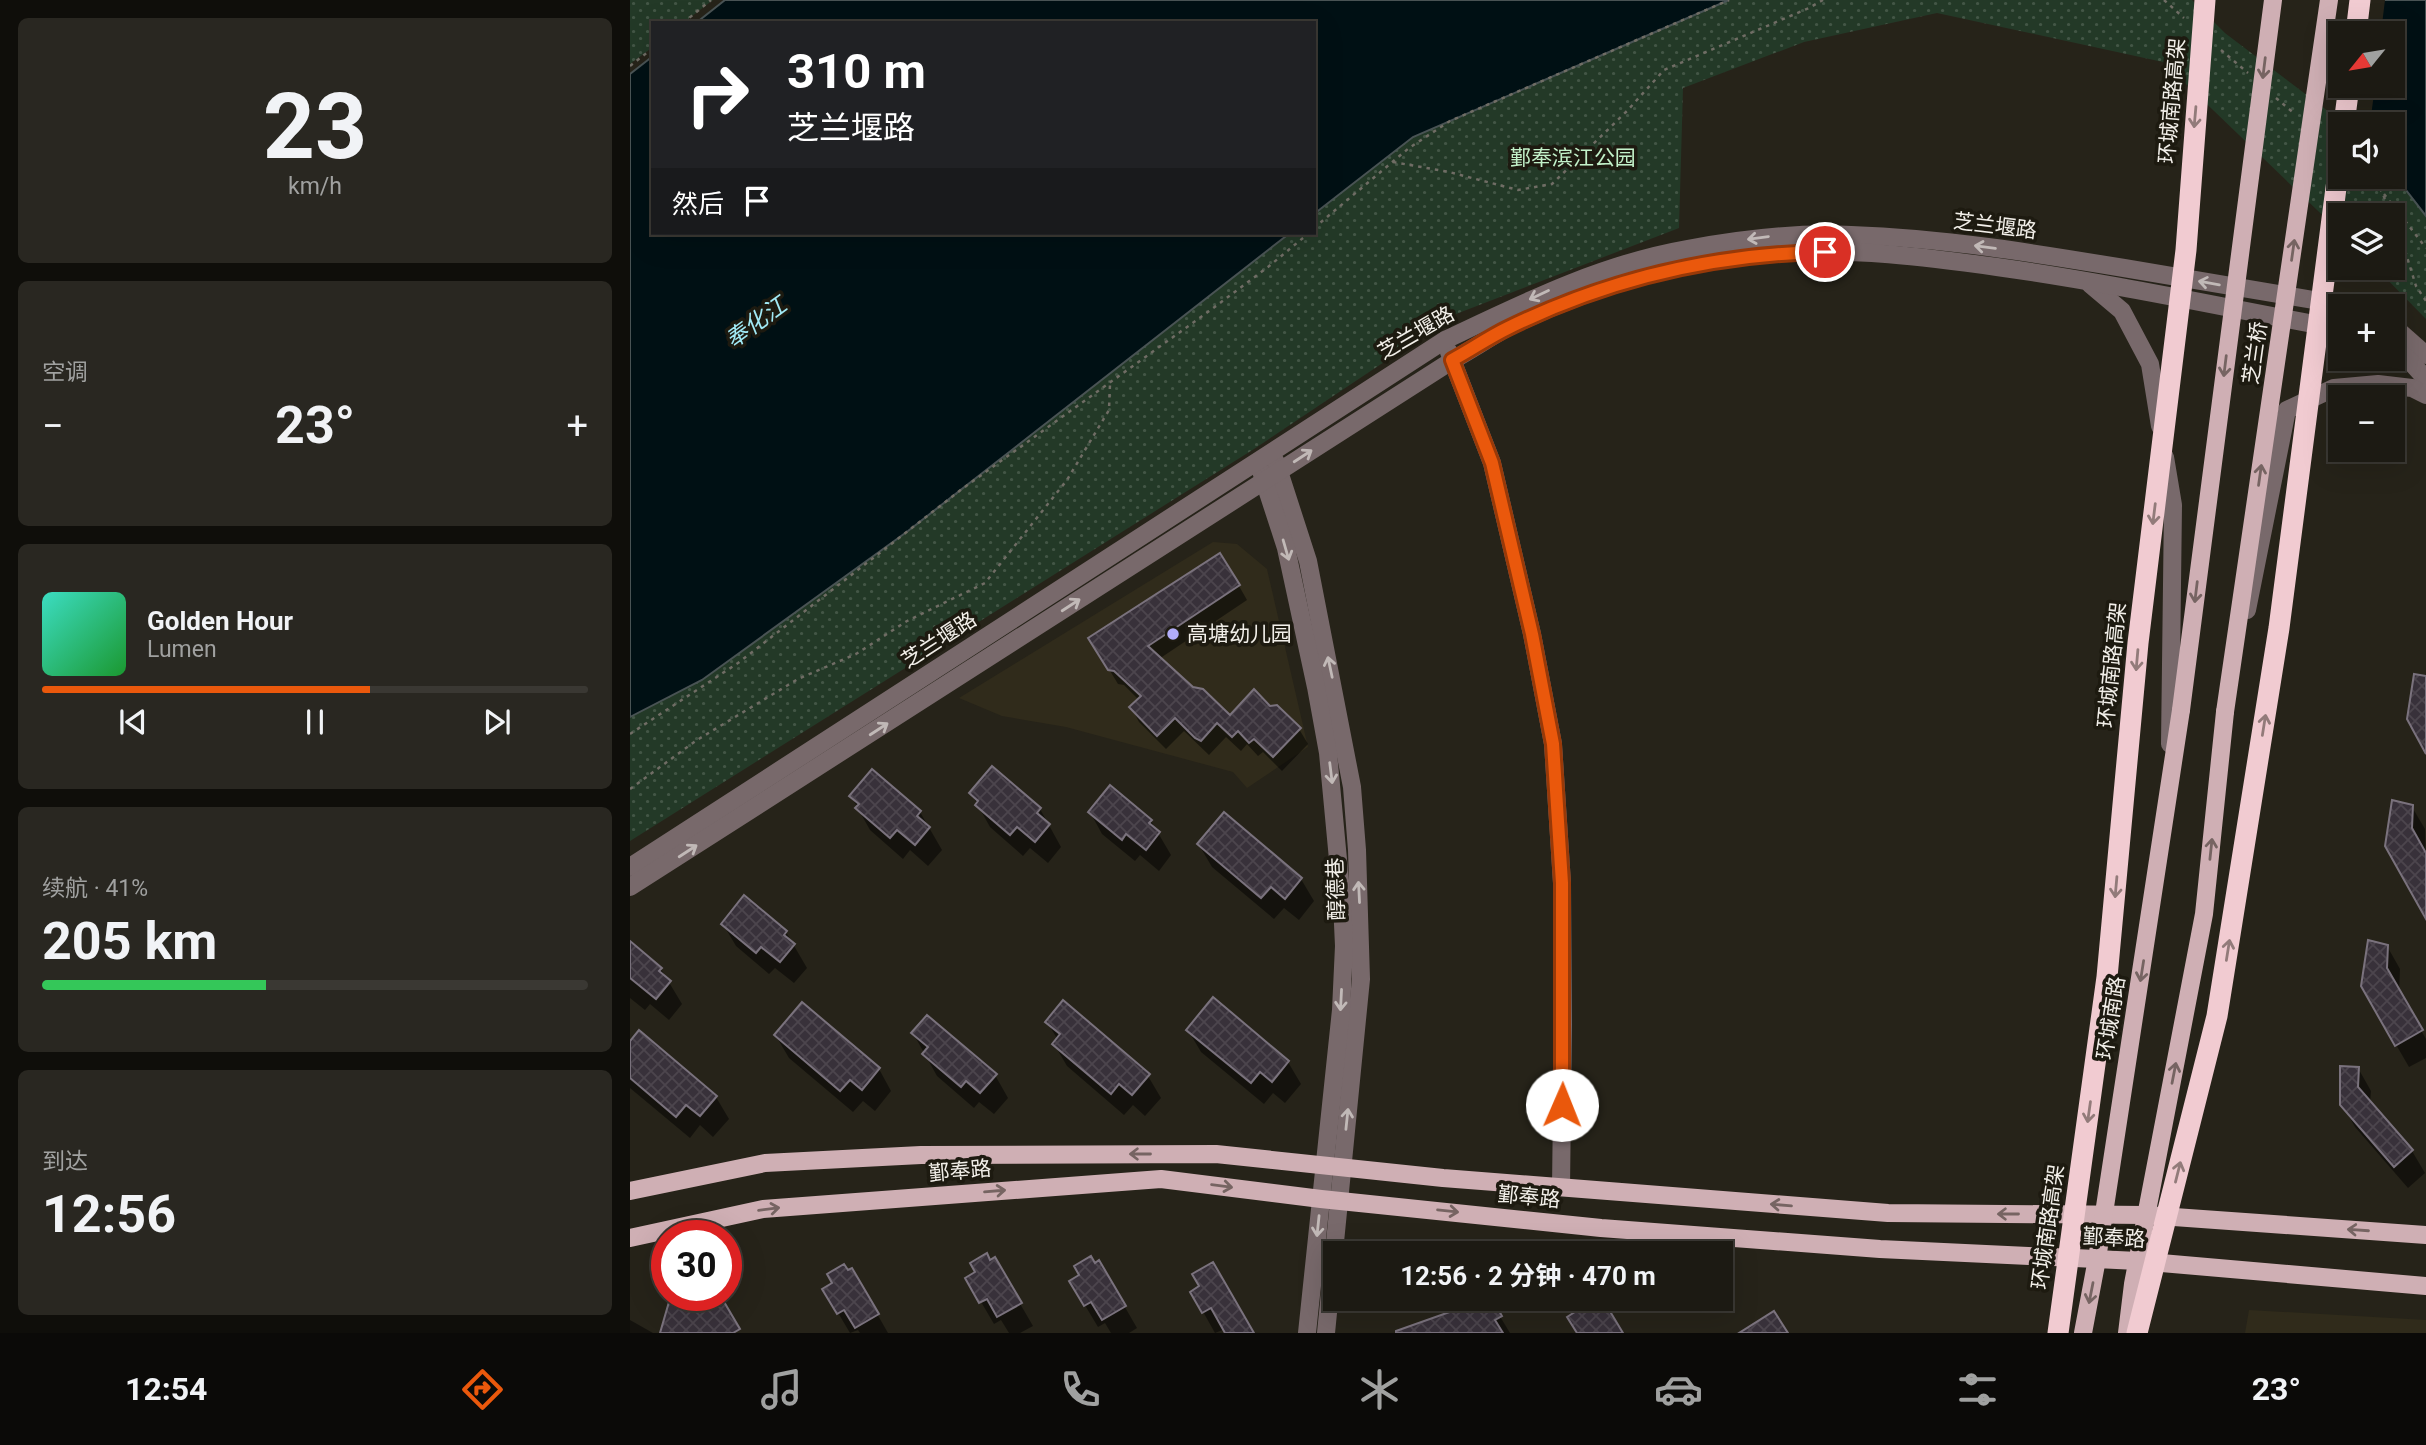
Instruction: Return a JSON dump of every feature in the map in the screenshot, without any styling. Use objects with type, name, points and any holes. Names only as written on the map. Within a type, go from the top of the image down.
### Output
[{"type":"highway","name":"环城南路高架","points":[[2058,1333],[2107,977],[2138,643],[2186,250],[2204,0]]},
{"type":"highway","points":[[2357,21],[2360,0]]},
{"type":"highway","points":[[2137,1333],[2217,1016],[2279,628],[2336,189]]},
{"type":"main road","name":"芝兰桥","points":[[2181,710],[2273,0]]},
{"type":"main road","name":"芝兰桥","points":[[2225,712],[2329,0]]},
{"type":"main road","name":"环城南路","points":[[2082,1333],[2097,1259],[2181,710]]},
{"type":"main road","points":[[2127,1333],[2146,1215],[2204,914],[2225,712]]},
{"type":"main road","name":"鄞奉路","points":[[630,1191],[765,1163],[921,1155],[1216,1154],[1332,1167],[1888,1213],[2146,1215],[2426,1235]]},
{"type":"main road","name":"鄞奉路","points":[[630,1238],[763,1209],[1161,1179],[1329,1200],[1601,1228],[1880,1250],[2138,1261],[2426,1286]]},
{"type":"street","name":"芝兰堰路","points":[[630,867],[1444,340],[1556,288],[1617,267],[1685,249],[1782,236],[1849,234],[1952,243],[2052,256],[2328,302]]},
{"type":"street","name":"芝兰堰路","points":[[630,887],[1452,360],[1506,329],[1589,294],[1645,276],[1710,261],[1780,253],[1915,255],[2088,282],[2328,328]]},
{"type":"street","points":[[2088,282],[2122,311],[2150,364],[2173,505],[2170,786]]},
{"type":"street","points":[[2405,336],[2426,355]]},
{"type":"street","points":[[1444,340],[1492,463],[1532,634],[1553,744],[1562,883],[1561,1187]]},
{"type":"street","points":[[2405,356],[2426,379]]},
{"type":"street","points":[[2225,712],[2287,410],[2334,388],[2378,384],[2412,387],[2426,395]]},
{"type":"street","name":"醇德巷","points":[[1265,457],[1308,561],[1352,787],[1358,864],[1361,979],[1332,1167],[1326,1333]]},
{"type":"street","name":"醇德巷","points":[[1307,1333],[1329,1200]]},
{"type":"path","points":[[685,21],[711,0]]},
{"type":"path","points":[[1316,226],[1409,148],[1450,121],[1729,0]]},
{"type":"path","points":[[1393,162],[1518,190],[1552,184],[1627,111],[1664,70],[1823,0]]},
{"type":"path","points":[[630,66],[651,50]]},
{"type":"path","points":[[2380,189],[2398,228],[2416,286],[2426,300]]},
{"type":"path","points":[[2381,189],[2426,248]]},
{"type":"path","points":[[630,734],[738,663],[962,489],[1268,267],[1307,235]]},
{"type":"path","points":[[630,789],[697,740],[798,679],[856,654],[907,621],[985,583],[1067,480],[1109,410],[1110,382]]},
{"type":"shaded area","name":"高塘幼儿园","points":[[1213,542],[1237,544],[1267,569],[1308,747],[1247,788],[1233,772],[1066,727],[1002,716],[959,698]]},
{"type":"shaded area","points":[[2249,1310],[2426,1320],[2426,1333],[2245,1333]]},
{"type":"green space","points":[[630,0],[713,0],[686,21],[651,21],[651,48],[630,64]]},
{"type":"green space","name":"鄞奉滨江公园","points":[[1677,0],[2209,0],[2335,112],[2328,112],[2328,189],[2405,189],[2405,177],[2426,199],[2426,319],[2405,298],[2405,294],[2401,294],[2388,280],[2405,280],[2405,203],[2328,203],[2328,220],[2163,62],[1937,13],[1804,42],[1683,88],[1679,228],[1456,314],[1254,449],[630,841],[630,712],[1277,235],[1316,235],[1316,204],[1500,77]]},
{"type":"water","points":[[725,0],[1729,0],[1413,137],[1316,212],[1316,21],[699,21]]},
{"type":"water","points":[[2196,0],[2426,0],[2426,216],[2405,189],[2405,112],[2336,112]]},
{"type":"water","name":"奉化江","points":[[651,58],[651,235],[1287,235],[908,531],[702,680],[630,717],[630,74]]},
{"type":"pier","points":[[2192,0],[2385,0],[2382,21],[2328,21],[2328,98],[2373,98],[2372,112],[2329,112],[2225,33]]},
{"type":"building","points":[[1220,553],[1240,585],[1148,646],[1193,687],[1203,689],[1230,715],[1254,689],[1270,706],[1277,705],[1301,728],[1273,757],[1254,739],[1249,743],[1238,731],[1232,737],[1217,723],[1201,741],[1175,718],[1157,736],[1129,707],[1141,696],[1114,671],[1108,670],[1088,638]]},
{"type":"building","points":[[2414,674],[2426,676],[2426,754],[2407,719]]},
{"type":"building","points":[[992,766],[1041,808],[1037,813],[1050,824],[1035,842],[1017,827],[1010,835],[975,805],[978,801],[969,793]]},
{"type":"building","points":[[872,769],[921,811],[917,816],[930,827],[915,845],[897,830],[890,838],[855,808],[859,804],[849,796]]},
{"type":"building","points":[[1110,785],[1152,820],[1149,823],[1160,832],[1146,850],[1126,834],[1122,840],[1088,812]]},
{"type":"building","points":[[2392,800],[2413,805],[2412,828],[2426,853],[2426,919],[2385,846]]},
{"type":"building","points":[[1224,812],[1302,878],[1285,899],[1271,887],[1261,898],[1197,844]]},
{"type":"building","points":[[744,895],[787,931],[784,935],[795,944],[780,962],[761,947],[756,953],[721,924]]},
{"type":"building","points":[[2368,940],[2388,945],[2387,968],[2423,1030],[2395,1046],[2361,986]]},
{"type":"building","points":[[630,941],[662,968],[659,971],[671,981],[656,999],[630,978]]},
{"type":"building","points":[[1213,997],[1289,1061],[1272,1082],[1260,1072],[1251,1083],[1186,1030]]},
{"type":"building","points":[[1063,1000],[1150,1074],[1132,1095],[1119,1084],[1111,1094],[1052,1044],[1060,1034],[1045,1022]]},
{"type":"building","points":[[802,1002],[880,1068],[862,1090],[850,1080],[840,1091],[774,1035]]},
{"type":"building","points":[[927,1015],[997,1074],[980,1093],[966,1081],[961,1087],[922,1054],[928,1047],[911,1033]]},
{"type":"building","points":[[639,1030],[717,1096],[700,1116],[686,1105],[676,1117],[630,1078],[630,1041]]},
{"type":"building","points":[[2340,1066],[2359,1067],[2358,1087],[2413,1150],[2394,1167],[2340,1105]]},
{"type":"building","points":[[987,1253],[990,1260],[995,1257],[1022,1303],[997,1317],[987,1299],[979,1303],[965,1278],[975,1272],[970,1263]]},
{"type":"building","points":[[1091,1256],[1095,1263],[1099,1260],[1126,1306],[1102,1320],[1091,1302],[1084,1306],[1069,1281],[1079,1275],[1074,1266]]},
{"type":"building","points":[[1213,1262],[1254,1333],[1225,1333],[1211,1308],[1202,1313],[1190,1292],[1199,1286],[1192,1274]]},
{"type":"building","points":[[844,1264],[848,1270],[852,1268],[879,1314],[855,1328],[844,1310],[837,1314],[822,1289],[832,1283],[827,1274]]},
{"type":"building","points":[[666,1311],[729,1311],[740,1329],[733,1333],[660,1333]]},
{"type":"building","points":[[1452,1311],[1499,1311],[1502,1316],[1495,1320],[1503,1333],[1396,1331]]},
{"type":"building","points":[[1576,1311],[1610,1311],[1623,1333],[1577,1333],[1567,1317]]},
{"type":"building","points":[[1774,1311],[1788,1333],[1739,1333]]},
{"type":"place","name":"高塘幼儿园","points":[[1173,634]]},
{"type":"route","points":[[1562,1105],[1562,883],[1553,744],[1532,634],[1492,463],[1452,360],[1506,329],[1543,312],[1645,276],[1710,261],[1780,253],[1825,252]]}]
